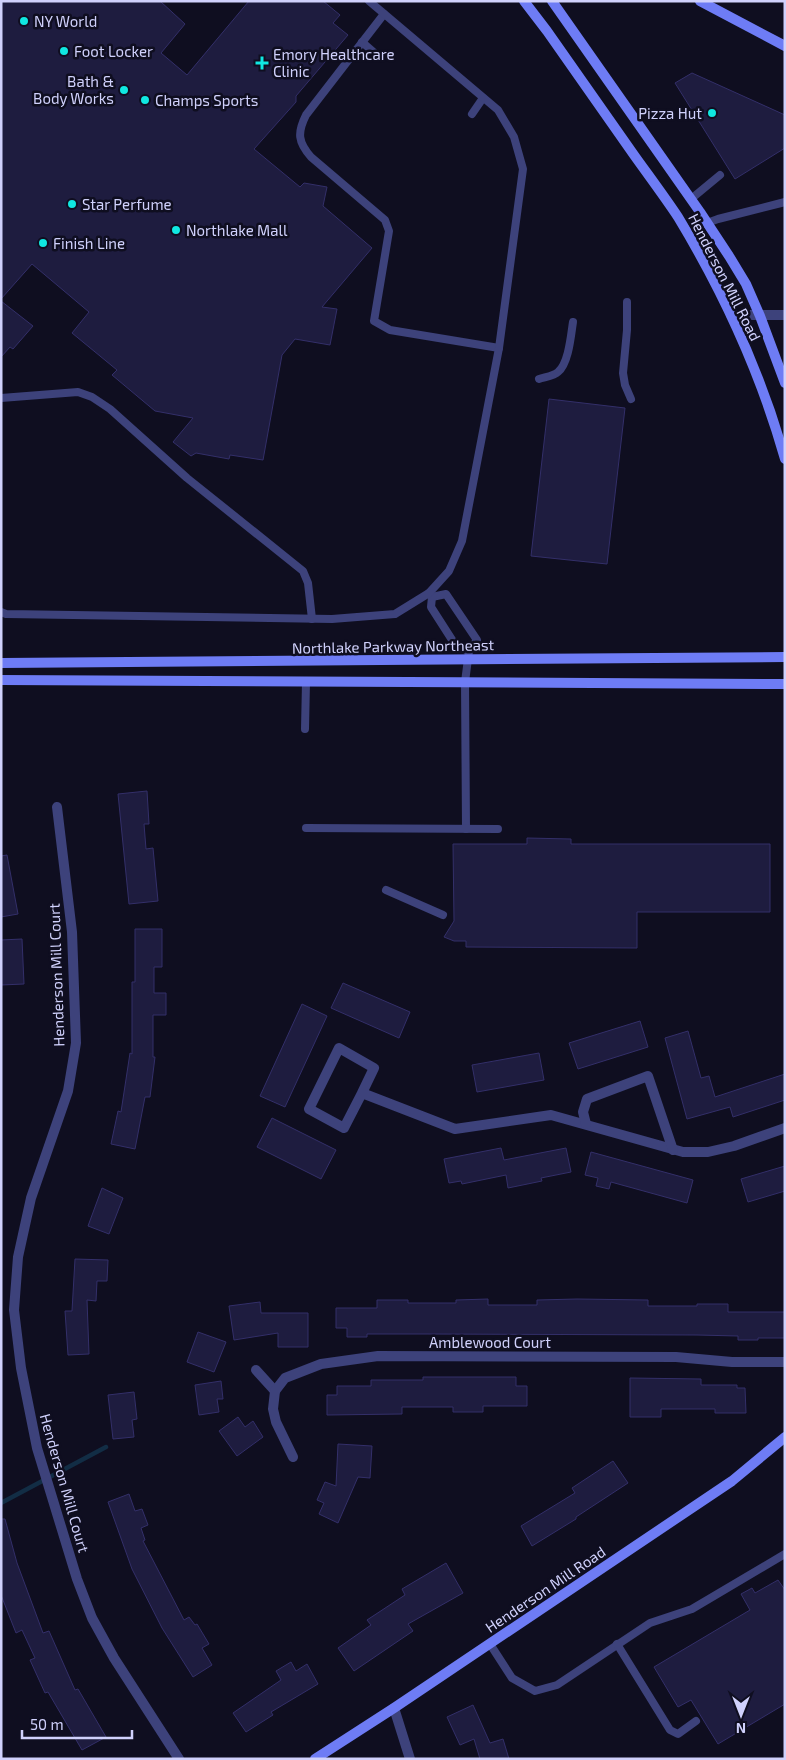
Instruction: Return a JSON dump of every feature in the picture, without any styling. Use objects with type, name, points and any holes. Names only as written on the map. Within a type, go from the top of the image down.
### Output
[{"type":"street","name":"Henderson Mill Road","points":[[524,1],[676,215],[702,259],[731,315],[762,389],[785,459]]},
{"type":"street","name":"Henderson Mill Road","points":[[552,1],[691,199],[746,284],[785,383]]},
{"type":"street","points":[[700,1],[785,46]]},
{"type":"street","points":[[731,315],[785,315]]},
{"type":"street","name":"Northlake Parkway Northeast","points":[[1,663],[468,655],[785,657]]},
{"type":"street","points":[[1,680],[785,684]]},
{"type":"street","name":"Henderson Mill Court","points":[[57,807],[72,932],[76,1042],[68,1091],[31,1198],[18,1257],[14,1310],[21,1368],[37,1448],[77,1579],[92,1618],[114,1658],[179,1759]]},
{"type":"street","points":[[339,1048],[374,1068],[362,1093],[344,1128],[310,1109],[339,1048]]},
{"type":"street","points":[[586,1124],[583,1112],[587,1099],[648,1076],[673,1150]]},
{"type":"street","points":[[362,1093],[455,1129],[551,1115],[683,1152],[708,1152],[734,1146],[785,1128]]},
{"type":"street","name":"Amblewood Court","points":[[275,1392],[285,1378],[322,1364],[378,1356],[676,1357],[732,1362],[785,1362]]},
{"type":"street","points":[[256,1370],[275,1392],[273,1409],[276,1422],[294,1457]]},
{"type":"street","name":"Henderson Mill Road","points":[[316,1759],[732,1481],[785,1437]]},
{"type":"street","points":[[394,1708],[410,1759]]},
{"type":"lane","points":[[1,612],[6,614],[312,619],[396,614],[431,595],[449,571],[462,541],[499,348],[523,169],[514,138],[498,110],[369,1]]},
{"type":"lane","points":[[384,14],[306,115],[299,128],[304,149],[384,220],[389,231],[374,321],[390,330],[499,348]]},
{"type":"lane","points":[[362,42],[378,56]]},
{"type":"lane","points":[[472,114],[483,98]]},
{"type":"lane","points":[[691,199],[720,175]]},
{"type":"lane","points":[[707,223],[785,202]]},
{"type":"lane","points":[[626,302],[627,330],[623,373],[624,385],[631,399]]},
{"type":"lane","points":[[539,379],[558,372],[564,365],[573,322]]},
{"type":"lane","points":[[1,398],[78,392],[92,397],[110,409],[187,478],[303,571],[308,583],[312,619]]},
{"type":"lane","points":[[431,595],[446,594],[476,640],[468,655],[465,682],[466,829]]},
{"type":"lane","points":[[431,595],[431,607],[456,646],[468,655]]},
{"type":"lane","points":[[305,729],[306,682]]},
{"type":"lane","points":[[306,828],[498,829]]},
{"type":"lane","points":[[386,890],[443,915]]},
{"type":"lane","points":[[490,1644],[512,1678],[534,1691],[557,1685],[650,1623],[692,1609],[785,1554]]},
{"type":"lane","points":[[617,1644],[670,1730],[678,1734],[696,1721]]},
{"type":"building","name":"Northlake Mall","points":[[1,1],[160,1],[185,24],[161,53],[187,75],[249,1],[323,1],[340,15],[333,23],[348,35],[296,96],[296,102],[254,149],[300,187],[304,183],[327,187],[323,206],[372,248],[322,307],[337,309],[330,345],[295,339],[282,355],[263,460],[230,455],[229,459],[196,453],[191,456],[173,442],[193,418],[155,411],[112,375],[117,370],[72,333],[89,312],[32,264],[1,299]]},
{"type":"building","points":[[692,73],[785,115],[785,148],[735,179],[675,83]]},
{"type":"building","points":[[1,301],[33,326],[13,349],[10,347],[1,357]]},
{"type":"building","points":[[549,399],[625,408],[607,564],[531,556]]},
{"type":"building","points":[[147,791],[149,824],[144,824],[146,849],[153,848],[158,901],[129,904],[118,794]]},
{"type":"building","points":[[527,838],[571,839],[571,844],[770,844],[770,912],[637,912],[637,948],[466,947],[466,941],[454,941],[444,937],[454,921],[453,844],[527,844]]},
{"type":"building","points":[[7,855],[18,914],[1,917],[1,856]]},
{"type":"building","points":[[135,929],[162,929],[162,967],[154,967],[154,993],[166,993],[166,1015],[153,1015],[153,1057],[155,1057],[150,1097],[145,1097],[135,1149],[111,1144],[118,1111],[121,1112],[130,1053],[132,1054],[132,982],[135,982]]},
{"type":"building","points":[[22,939],[24,984],[1,985],[1,940]]},
{"type":"building","points":[[343,983],[410,1012],[399,1038],[331,1008]]},
{"type":"building","points":[[302,1004],[327,1016],[285,1107],[260,1096]]},
{"type":"building","points":[[640,1021],[648,1047],[578,1069],[569,1043]]},
{"type":"building","points":[[688,1031],[701,1078],[709,1076],[715,1097],[785,1074],[785,1100],[733,1117],[730,1107],[687,1119],[665,1038]]},
{"type":"building","points":[[539,1053],[544,1080],[477,1092],[472,1065]]},
{"type":"building","points":[[272,1118],[336,1150],[321,1179],[257,1147]]},
{"type":"building","points":[[501,1148],[504,1160],[566,1148],[571,1172],[541,1178],[542,1181],[508,1188],[506,1175],[462,1184],[461,1181],[449,1183],[444,1159]]},
{"type":"building","points":[[591,1152],[693,1180],[687,1203],[611,1182],[609,1189],[596,1186],[598,1178],[585,1175]]},
{"type":"building","points":[[785,1166],[785,1191],[748,1202],[741,1179]]},
{"type":"building","points":[[102,1188],[123,1198],[109,1234],[88,1226]]},
{"type":"building","points":[[75,1259],[108,1260],[107,1281],[97,1281],[96,1301],[87,1300],[89,1354],[68,1355],[65,1311],[72,1311]]},
{"type":"building","points":[[488,1299],[488,1305],[537,1305],[537,1300],[577,1299],[648,1300],[648,1306],[728,1304],[728,1312],[785,1312],[785,1338],[738,1340],[738,1336],[697,1335],[426,1334],[367,1334],[367,1337],[347,1337],[347,1328],[336,1328],[336,1308],[377,1308],[377,1300],[408,1300],[408,1303],[456,1303],[456,1300]]},
{"type":"building","points":[[260,1302],[261,1313],[308,1313],[308,1347],[278,1347],[278,1333],[234,1340],[229,1306]]},
{"type":"building","points":[[198,1332],[226,1342],[214,1372],[187,1362]]},
{"type":"building","points":[[423,1377],[516,1377],[516,1386],[527,1386],[527,1406],[483,1406],[483,1412],[453,1412],[453,1407],[402,1407],[402,1414],[327,1415],[327,1395],[337,1395],[337,1386],[371,1386],[371,1380],[423,1380]]},
{"type":"building","points":[[630,1378],[701,1379],[701,1385],[737,1385],[737,1388],[745,1388],[746,1413],[715,1413],[715,1409],[661,1409],[661,1417],[630,1417]]},
{"type":"building","points":[[221,1381],[223,1399],[217,1399],[219,1412],[199,1415],[195,1385]]},
{"type":"building","points":[[134,1392],[137,1419],[132,1420],[134,1437],[113,1439],[108,1395]]},
{"type":"building","points":[[238,1417],[245,1427],[253,1421],[263,1437],[237,1456],[219,1431]]},
{"type":"building","points":[[338,1444],[372,1446],[370,1478],[358,1477],[338,1523],[319,1514],[324,1503],[317,1500],[325,1482],[336,1486]]},
{"type":"building","points":[[613,1461],[628,1483],[576,1517],[576,1519],[532,1546],[521,1526],[575,1493],[572,1488]]},
{"type":"building","points":[[129,1494],[135,1511],[142,1509],[148,1525],[141,1528],[145,1540],[143,1541],[184,1620],[189,1617],[195,1625],[197,1624],[209,1644],[202,1648],[212,1665],[193,1677],[162,1628],[132,1569],[108,1502]]},
{"type":"building","points":[[1,1519],[5,1519],[17,1563],[43,1633],[49,1631],[75,1690],[78,1689],[106,1737],[82,1750],[48,1692],[45,1693],[30,1660],[35,1658],[22,1630],[16,1633],[1,1595]]},
{"type":"building","points":[[446,1563],[463,1593],[408,1624],[413,1631],[354,1671],[338,1648],[371,1625],[367,1620],[405,1595],[402,1589]]},
{"type":"building","points":[[778,1580],[785,1590],[785,1704],[718,1744],[691,1700],[678,1707],[654,1667],[750,1610],[741,1594],[752,1588],[755,1593]]},
{"type":"building","points":[[291,1662],[296,1671],[307,1664],[318,1684],[271,1712],[273,1715],[246,1732],[233,1713],[281,1680],[276,1671]]},
{"type":"building","points":[[473,1705],[490,1743],[503,1739],[509,1759],[480,1759],[474,1739],[460,1745],[447,1717]]},
{"type":"waterway","points":[[1,1503],[106,1447]]},
{"type":"place","name":"NY World","points":[[24,21]]},
{"type":"place","name":"Foot Locker","points":[[64,51]]},
{"type":"place","name":"Emory Healthcare Clinic","points":[[262,63]]},
{"type":"place","name":"Bath & Body Works","points":[[124,90]]},
{"type":"place","name":"Champs Sports","points":[[145,100]]},
{"type":"place","name":"Pizza Hut","points":[[712,113]]},
{"type":"place","name":"Star Perfume","points":[[72,204]]},
{"type":"place","name":"Northlake Mall","points":[[176,230]]},
{"type":"place","name":"Finish Line","points":[[43,243]]}]
